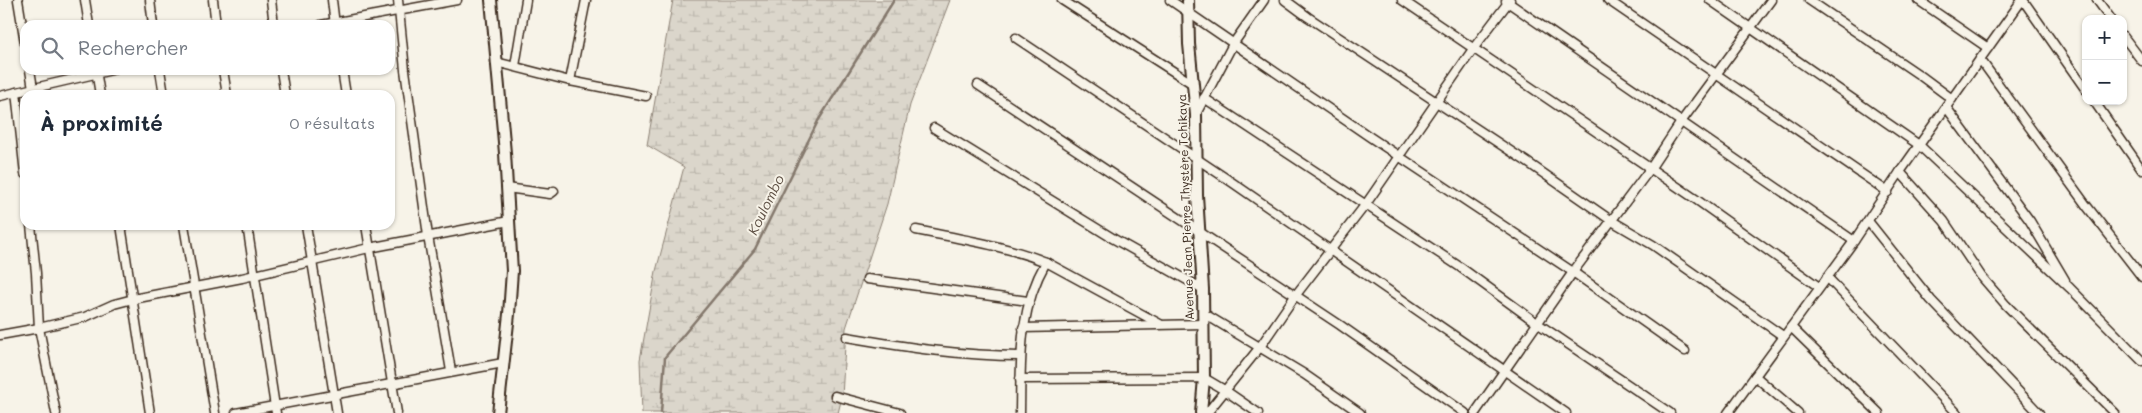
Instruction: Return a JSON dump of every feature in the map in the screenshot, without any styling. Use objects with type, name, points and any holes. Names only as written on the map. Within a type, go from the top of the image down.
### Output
[{"type":"street","points":[[18,0],[21,20]]},
{"type":"street","points":[[85,0],[88,20]]},
{"type":"street","points":[[150,0],[153,20]]},
{"type":"street","points":[[213,0],[215,20]]},
{"type":"street","points":[[271,0],[273,20]]},
{"type":"street","points":[[332,0],[334,20]]},
{"type":"street","points":[[398,0],[404,70],[428,236],[452,371]]},
{"type":"street","points":[[353,20],[457,0]]},
{"type":"street","points":[[491,0],[508,188],[512,271],[498,413]]},
{"type":"street","points":[[515,66],[526,0]]},
{"type":"street","points":[[570,81],[586,0]]},
{"type":"street","points":[[1062,0],[1193,84]]},
{"type":"street","points":[[1170,0],[1188,14],[1573,272],[1685,351]]},
{"type":"street","name":"Avenue Jean Pierre Thystère Tchikaya","points":[[1188,0],[1196,115],[1196,160],[1203,289],[1204,378],[1201,413]]},
{"type":"street","points":[[1196,115],[1233,44],[1264,0]]},
{"type":"street","points":[[1284,0],[1612,221],[1653,245],[1783,336]]},
{"type":"street","points":[[1402,0],[1694,198],[1819,287]]},
{"type":"street","points":[[1608,0],[1888,192]]},
{"type":"street","points":[[1710,0],[1920,145],[2070,288],[2142,361]]},
{"type":"street","points":[[1475,413],[1573,272],[1650,169],[1681,122],[1771,0]]},
{"type":"street","points":[[1809,0],[1952,99]]},
{"type":"street","points":[[1918,0],[1988,48]]},
{"type":"street","points":[[1728,413],[1854,241],[1900,172],[2023,0],[2082,84]]},
{"type":"street","points":[[2097,0],[2108,15]]},
{"type":"street","points":[[1207,413],[1260,347],[1295,296],[1366,204],[1508,1],[1854,241]]},
{"type":"street","points":[[1016,38],[1330,250],[1566,413]]},
{"type":"street","points":[[2127,41],[2142,62]]},
{"type":"street","points":[[1980,59],[2086,205],[2142,277]]},
{"type":"street","points":[[496,62],[570,81],[646,96]]},
{"type":"street","points":[[31,75],[33,88]]},
{"type":"street","points":[[24,90],[84,75]]},
{"type":"street","points":[[97,75],[99,90]]},
{"type":"street","points":[[161,75],[163,90]]},
{"type":"street","points":[[224,75],[225,90]]},
{"type":"street","points":[[282,75],[284,90]]},
{"type":"street","points":[[343,75],[345,90]]},
{"type":"street","points":[[978,84],[1201,232],[1465,413]]},
{"type":"street","points":[[0,96],[20,91]]},
{"type":"street","points":[[16,92],[20,128]]},
{"type":"street","points":[[1204,98],[1460,267],[1537,323],[1670,413]]},
{"type":"street","points":[[2097,105],[2142,170]]},
{"type":"street","points":[[1946,107],[2030,221],[2070,288]]},
{"type":"street","points":[[934,128],[1122,244],[1203,289]]},
{"type":"street","points":[[1900,172],[1944,221],[1981,276],[2006,304],[2116,413]]},
{"type":"street","points":[[508,188],[550,194],[554,191]]},
{"type":"street","points":[[0,335],[85,317],[114,304],[133,299],[255,275],[369,248],[509,221]]},
{"type":"street","points":[[1868,221],[1931,300],[2039,413]]},
{"type":"street","points":[[32,230],[39,328],[56,413]]},
{"type":"street","points":[[122,230],[150,413]]},
{"type":"street","points":[[185,230],[215,413]]},
{"type":"street","points":[[248,230],[276,410]]},
{"type":"street","points":[[307,230],[337,413]]},
{"type":"street","points":[[367,230],[397,413]]},
{"type":"street","points":[[916,230],[1001,247],[1046,262],[1160,324]]},
{"type":"street","points":[[1020,413],[1020,356],[1023,328],[1028,300],[1046,262]]},
{"type":"street","points":[[1827,276],[1957,413]]},
{"type":"street","points":[[867,279],[1028,300]]},
{"type":"street","points":[[1203,313],[1304,374],[1360,413]]},
{"type":"street","points":[[1023,328],[1203,324]]},
{"type":"street","points":[[1790,327],[1878,413]]},
{"type":"street","points":[[847,337],[914,349],[964,354],[1020,356]]},
{"type":"street","points":[[236,413],[276,410],[335,394],[503,363]]},
{"type":"street","points":[[1755,376],[1798,413]]},
{"type":"street","points":[[1020,380],[1204,378],[1258,413]]},
{"type":"street","points":[[835,396],[900,413]]},
{"type":"green space","points":[[673,0],[950,0],[910,105],[887,204],[846,328],[842,397],[838,413],[642,413],[640,360],[656,271],[684,167],[647,145]]},
{"type":"waterway","name":"Koulombo","points":[[661,413],[665,357],[755,249],[818,121],[894,0]]}]
